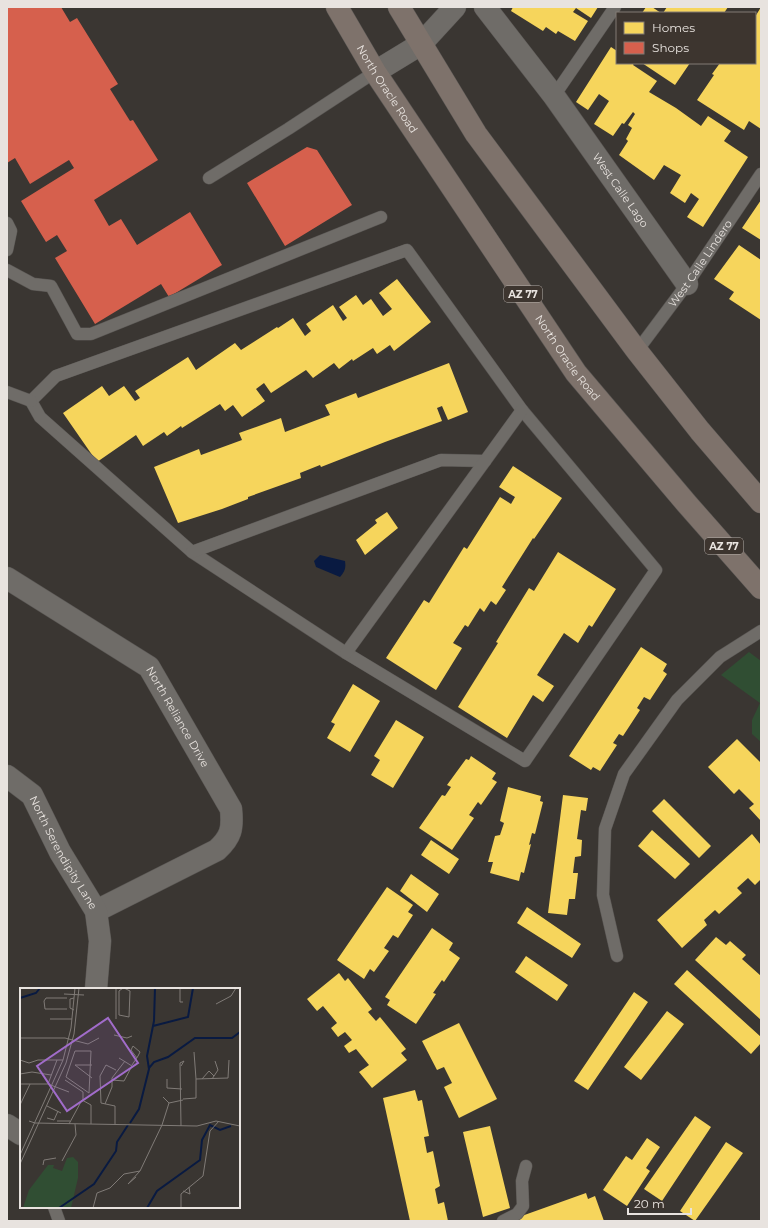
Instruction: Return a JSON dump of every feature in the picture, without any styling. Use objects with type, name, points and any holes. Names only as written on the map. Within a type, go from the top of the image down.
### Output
[{"type":"highway","name":"North Oracle Road","points":[[337,7],[374,72],[576,373],[687,504],[761,588]]},
{"type":"highway","points":[[399,7],[476,134],[638,351],[700,431],[761,502]]},
{"type":"street","points":[[374,72],[421,44],[455,7]]},
{"type":"street","name":"West Calle Lago","points":[[486,7],[554,96],[686,284]]},
{"type":"street","name":"North Reliance Drive","points":[[7,578],[149,667],[231,810],[232,821],[230,833],[225,842],[217,850],[96,911]]},
{"type":"street","name":"North Serendipity Lane","points":[[7,776],[32,795],[60,852],[96,911],[100,941],[96,988]]},
{"type":"street","points":[[7,1125],[20,1133]]},
{"type":"lane","points":[[554,96],[615,7]]},
{"type":"lane","points":[[210,178],[374,72]]},
{"type":"lane","name":"West Calle Lindero","points":[[638,351],[761,174]]},
{"type":"lane","points":[[7,270],[33,284],[51,286],[77,334],[91,334],[381,217]]},
{"type":"lane","points":[[7,223],[11,231],[7,250]]},
{"type":"lane","points":[[7,392],[31,401],[40,417],[192,552],[346,653],[524,761],[656,570],[522,410],[407,250],[56,376],[31,401]]},
{"type":"lane","points":[[346,653],[522,410]]},
{"type":"lane","points":[[192,552],[441,460],[485,461]]},
{"type":"lane","points":[[617,956],[603,895],[605,829],[624,774],[676,700],[720,657],[761,631]]},
{"type":"lane","points":[[503,1221],[517,1214],[523,1206],[522,1181],[526,1166]]},
{"type":"lane","points":[[54,1208],[59,1221]]},
{"type":"green space","points":[[749,652],[761,661],[761,742],[752,734],[752,720],[760,703],[721,675]]},
{"type":"water","points":[[320,555],[345,561],[345,569],[340,577],[316,567],[314,561]]},
{"type":"building: Homes","points":[[513,7],[598,7],[591,18],[576,8],[573,12],[588,21],[575,41],[558,31],[556,34],[546,27],[543,31],[511,11]]},
{"type":"building: Homes","points":[[646,7],[652,7],[660,12],[643,12]]},
{"type":"building: Homes","points":[[667,7],[728,7],[725,12],[664,12]]},
{"type":"building: Homes","points":[[761,7],[761,129],[749,121],[744,130],[697,100],[714,75],[712,74],[719,64],[756,64],[756,15]]},
{"type":"building: Homes","points":[[611,47],[616,50],[616,64],[634,64],[657,81],[649,92],[676,108],[701,126],[708,116],[731,131],[724,141],[748,157],[703,227],[687,217],[699,199],[691,193],[685,203],[670,193],[681,175],[664,165],[654,180],[619,155],[628,141],[626,139],[632,128],[628,125],[635,114],[633,112],[624,124],[622,123],[613,136],[594,124],[609,101],[599,94],[588,110],[576,102]]},
{"type":"building: Homes","points":[[644,64],[689,64],[675,85]]},
{"type":"building: Homes","points":[[761,200],[761,240],[742,228]]},
{"type":"building: Homes","points":[[739,245],[761,260],[761,320],[729,299],[734,292],[714,279]]},
{"type":"building: Homes","points":[[397,279],[431,322],[394,351],[390,345],[377,354],[373,348],[353,361],[352,359],[339,369],[334,363],[313,378],[306,370],[271,393],[264,383],[256,389],[265,401],[242,417],[233,405],[225,411],[220,404],[182,428],[181,426],[167,436],[164,432],[143,446],[136,435],[97,462],[63,413],[102,386],[109,396],[124,386],[135,401],[140,398],[135,391],[188,357],[196,370],[235,343],[241,350],[293,318],[305,336],[311,331],[306,324],[333,305],[343,321],[347,318],[339,307],[356,295],[363,305],[371,299],[383,316],[392,309],[379,293]]},
{"type":"building: Homes","points":[[449,363],[468,412],[448,420],[442,406],[437,408],[442,421],[321,467],[320,465],[300,473],[301,478],[248,497],[248,499],[222,509],[178,523],[154,467],[199,449],[201,455],[242,440],[239,433],[281,418],[285,432],[330,415],[325,405],[356,393],[358,398]]},
{"type":"building: Homes","points":[[513,466],[562,498],[534,539],[533,538],[502,587],[506,590],[496,605],[491,601],[484,612],[480,608],[468,627],[465,625],[453,643],[462,648],[436,690],[386,658],[424,600],[429,603],[464,547],[467,549],[500,497],[511,504],[515,497],[499,487]]},
{"type":"building: Homes","points":[[387,512],[398,528],[365,555],[356,540],[377,523],[375,520]]},
{"type":"building: Homes","points":[[558,552],[616,589],[592,627],[589,625],[578,643],[564,633],[537,675],[554,686],[543,702],[533,695],[507,738],[458,707],[498,643],[496,642],[529,588],[534,591]]},
{"type":"building: Homes","points":[[641,647],[667,664],[663,671],[667,674],[650,700],[644,697],[637,708],[640,710],[623,736],[619,734],[613,743],[617,745],[600,771],[593,767],[591,770],[569,756]]},
{"type":"building: Homes","points":[[353,684],[380,701],[350,752],[327,738],[335,724],[331,722]]},
{"type":"building: Homes","points":[[396,720],[424,737],[393,788],[371,775],[380,760],[374,756]]},
{"type":"building: Homes","points":[[737,739],[761,763],[761,821],[749,808],[754,804],[739,789],[734,794],[708,767]]},
{"type":"building: Homes","points":[[471,756],[496,773],[492,779],[497,782],[481,805],[478,802],[469,815],[474,818],[452,850],[419,828],[442,795],[445,796],[451,787],[447,785],[466,759],[469,760]]},
{"type":"building: Homes","points":[[508,787],[541,796],[540,801],[543,802],[535,834],[532,833],[524,873],[521,872],[519,881],[490,873],[493,862],[488,862],[495,836],[500,835],[504,823],[500,821]]},
{"type":"building: Homes","points":[[563,795],[588,798],[586,811],[581,810],[577,839],[582,840],[581,856],[575,857],[573,873],[578,873],[575,899],[569,899],[567,915],[548,913]]},
{"type":"building: Homes","points":[[664,799],[711,846],[699,858],[652,811]]},
{"type":"building: Homes","points":[[652,830],[690,864],[675,879],[638,846]]},
{"type":"building: Homes","points":[[752,834],[761,845],[761,879],[755,885],[748,878],[737,888],[742,893],[719,914],[715,910],[704,920],[707,925],[682,948],[657,920]]},
{"type":"building: Homes","points":[[431,840],[459,859],[449,874],[421,855]]},
{"type":"building: Homes","points":[[411,874],[439,894],[427,912],[400,891]]},
{"type":"building: Homes","points":[[387,887],[413,905],[408,912],[413,915],[398,938],[393,935],[384,948],[389,951],[374,972],[370,969],[364,979],[337,960]]},
{"type":"building: Homes","points":[[527,907],[581,944],[572,958],[517,923]]},
{"type":"building: Homes","points":[[432,928],[453,943],[449,950],[460,958],[444,982],[442,980],[433,993],[436,994],[416,1024],[387,1005],[390,1000],[385,997]]},
{"type":"building: Homes","points":[[716,937],[726,945],[730,941],[746,955],[742,959],[761,976],[761,1020],[695,960]]},
{"type":"building: Homes","points":[[526,956],[568,985],[557,1001],[515,972]]},
{"type":"building: Homes","points":[[687,970],[761,1037],[761,1043],[751,1054],[674,984]]},
{"type":"building: Homes","points":[[339,973],[345,981],[348,978],[372,1009],[368,1012],[376,1021],[380,1017],[406,1049],[401,1053],[407,1060],[372,1088],[359,1072],[369,1065],[356,1049],[349,1053],[344,1046],[352,1040],[345,1032],[338,1037],[331,1028],[337,1023],[323,1006],[317,1011],[307,999]]},
{"type":"building: Homes","points":[[634,992],[648,1002],[588,1090],[574,1081]]},
{"type":"building: Homes","points":[[667,1011],[684,1024],[641,1080],[624,1067]]},
{"type":"building: Homes","points":[[459,1023],[497,1099],[459,1118],[444,1087],[452,1083],[444,1067],[437,1070],[422,1041]]},
{"type":"building: Homes","points":[[415,1090],[418,1101],[422,1100],[429,1136],[424,1137],[427,1153],[433,1151],[440,1186],[435,1189],[438,1204],[444,1202],[448,1221],[410,1221],[383,1098]]},
{"type":"building: Homes","points":[[695,1116],[711,1127],[662,1201],[644,1189]]},
{"type":"building: Homes","points":[[490,1126],[510,1208],[483,1217],[463,1132]]},
{"type":"building: Homes","points":[[647,1138],[660,1147],[646,1168],[650,1171],[627,1206],[603,1190],[626,1156],[632,1160]]},
{"type":"building: Homes","points":[[726,1142],[743,1153],[695,1221],[680,1211]]},
{"type":"building: Homes","points":[[586,1193],[588,1199],[595,1196],[604,1221],[517,1221],[516,1218]]},
{"type":"building: Shops","points":[[7,7],[61,7],[70,22],[77,18],[118,84],[110,89],[130,121],[133,120],[158,160],[94,200],[109,226],[121,219],[137,245],[190,212],[222,265],[169,297],[161,284],[95,324],[55,258],[67,251],[57,235],[46,242],[21,201],[74,168],[69,160],[30,184],[15,158],[7,163]]},
{"type":"building: Shops","points":[[307,147],[317,150],[352,205],[285,246],[247,183]]}]
